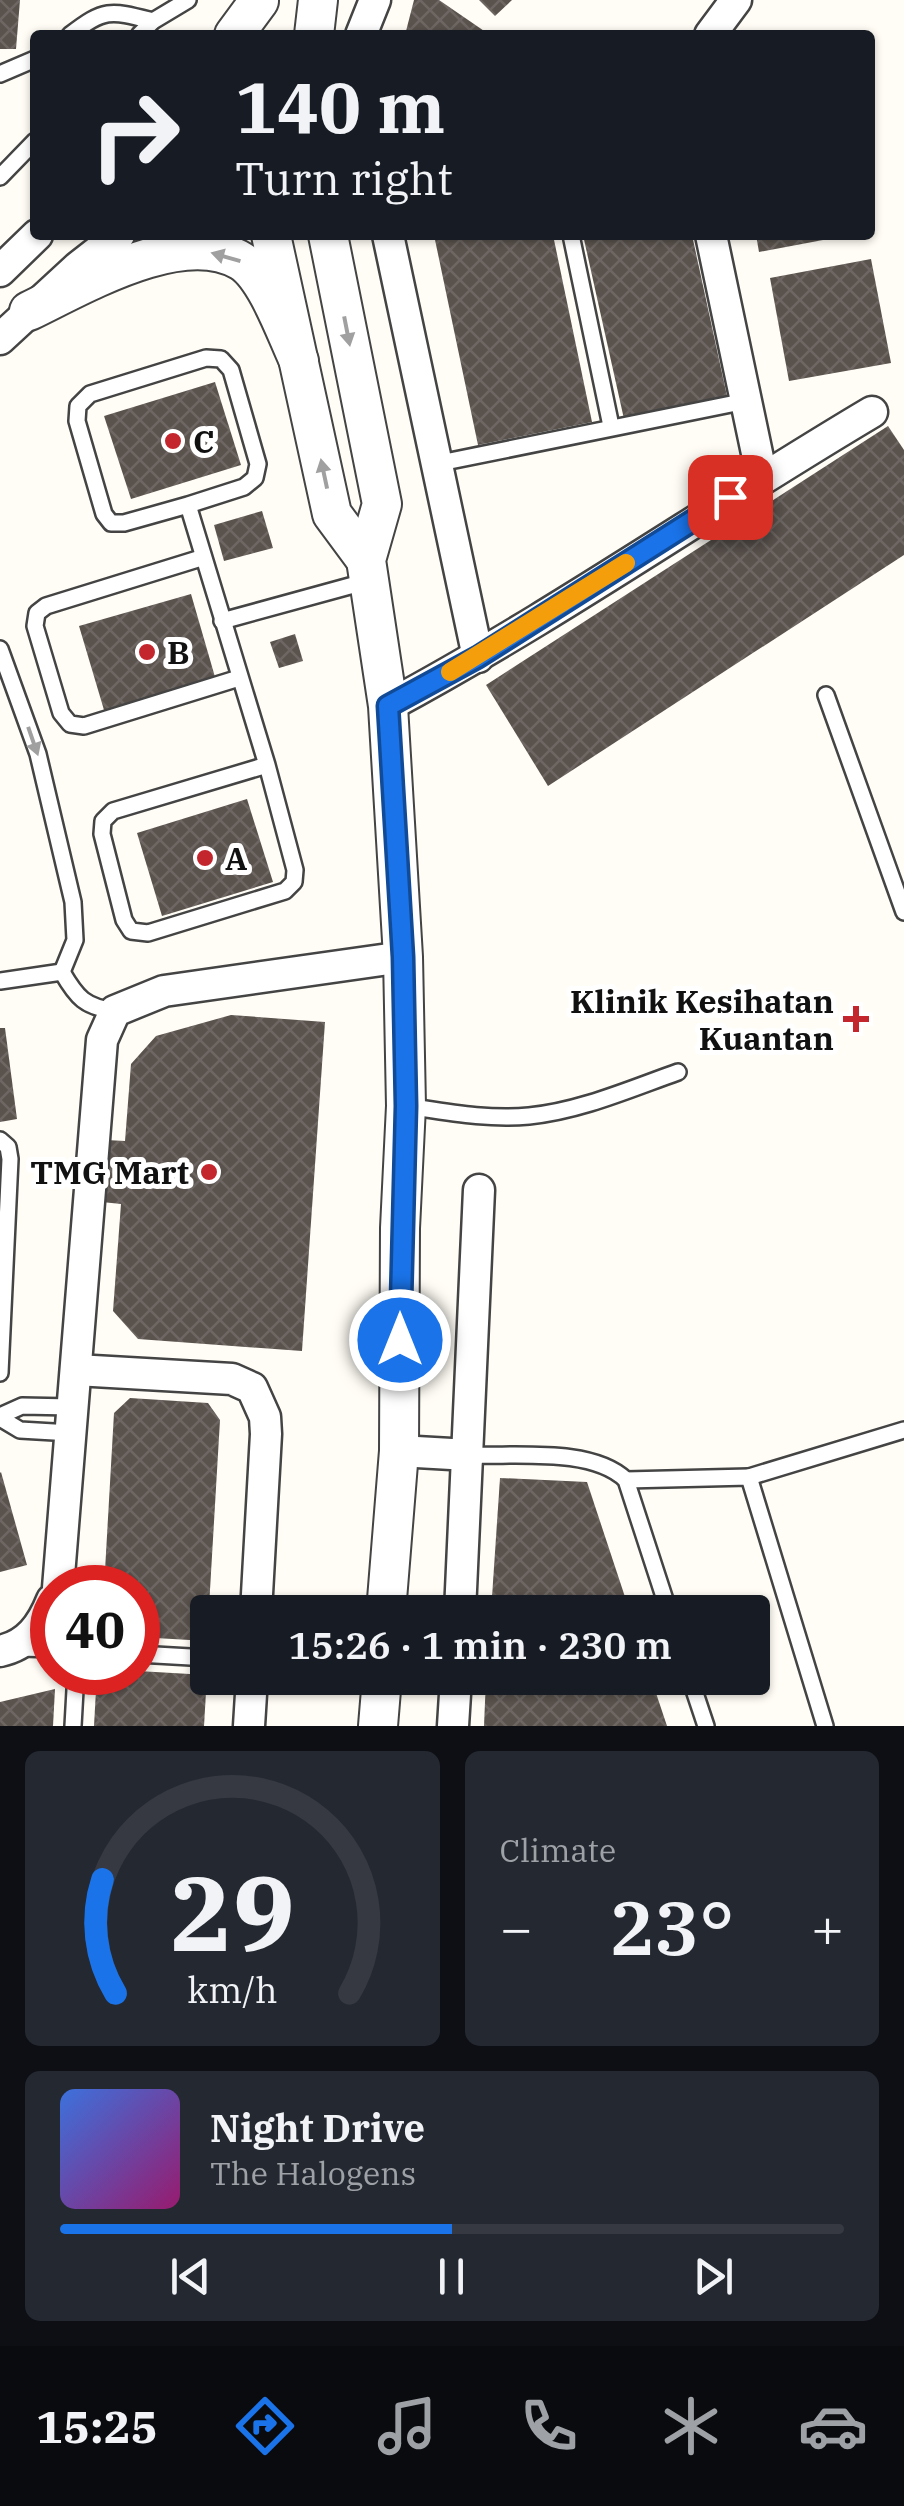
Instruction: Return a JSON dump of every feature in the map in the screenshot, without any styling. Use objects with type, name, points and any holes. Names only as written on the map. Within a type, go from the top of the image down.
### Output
[{"type":"street","points":[[238,30],[259,0]]},
{"type":"street","points":[[255,30],[259,0]]},
{"type":"street","points":[[315,30],[318,0]]},
{"type":"street","points":[[363,30],[375,0]]},
{"type":"street","points":[[714,30],[736,0]]},
{"type":"street","points":[[0,271],[33,240]]},
{"type":"street","points":[[0,339],[113,240]]},
{"type":"street","points":[[272,240],[332,514],[367,571]]},
{"type":"street","points":[[329,240],[382,504],[367,571],[388,706],[403,957],[406,1106],[400,1228],[399,1451],[387,1595]]},
{"type":"street","points":[[389,240],[478,657]]},
{"type":"street","points":[[712,240],[762,477]]},
{"type":"street","points":[[29,311],[126,264],[183,252],[218,252],[242,262],[260,280],[299,361]]},
{"type":"street","points":[[388,706],[478,657],[872,412]]},
{"type":"street","points":[[60,1565],[102,1040],[116,1011],[164,991],[403,957]]},
{"type":"street","points":[[461,1595],[479,1190]]},
{"type":"street","points":[[76,1370],[232,1379],[252,1388],[266,1417],[257,1595]]},
{"type":"street","points":[[399,1451],[469,1456]]},
{"type":"street","points":[[8,1650],[30,1633]]},
{"type":"street","points":[[249,1726],[251,1695]]},
{"type":"street","points":[[378,1726],[381,1695]]},
{"type":"street","points":[[454,1726],[455,1695]]},
{"type":"lane","points":[[144,30],[188,0]]},
{"type":"lane","points":[[76,30],[96,15],[119,12],[152,21]]},
{"type":"lane","points":[[0,74],[30,61]]},
{"type":"lane","points":[[0,157],[30,144]]},
{"type":"lane","points":[[0,177],[30,146]]},
{"type":"lane","points":[[571,240],[611,426]]},
{"type":"lane","points":[[206,358],[221,359],[231,370],[258,464],[256,478],[244,487],[188,505],[111,523],[104,514],[76,422],[78,406],[90,394],[206,358]]},
{"type":"lane","points":[[435,464],[746,401]]},
{"type":"lane","points":[[188,505],[266,765],[294,882],[285,891],[148,933],[132,932],[124,920],[102,834],[103,820],[113,810],[266,765]]},
{"type":"lane","points":[[201,558],[46,606],[37,613],[35,626],[61,713],[70,724],[84,726],[238,678]]},
{"type":"lane","points":[[222,621],[367,571]]},
{"type":"lane","points":[[0,650],[38,754],[74,902],[75,940],[62,972]]},
{"type":"lane","points":[[826,695],[904,912]]},
{"type":"lane","points":[[0,981],[62,972]]},
{"type":"lane","points":[[62,972],[78,1000],[94,1008],[116,1011]]},
{"type":"lane","points":[[406,1106],[501,1118],[532,1116],[586,1104],[678,1072]]},
{"type":"lane","points":[[0,1140],[8,1148],[10,1158],[0,1373]]},
{"type":"lane","points":[[20,1430],[22,1406]]},
{"type":"lane","points":[[0,1417],[22,1406],[72,1420]]},
{"type":"lane","points":[[0,1417],[20,1430],[72,1420]]},
{"type":"lane","points":[[626,1480],[749,1477],[904,1430]]},
{"type":"lane","points":[[469,1456],[589,1459],[614,1468],[626,1480],[663,1595]]},
{"type":"lane","points":[[749,1477],[826,1726]]},
{"type":"lane","points":[[160,1655],[190,1657]]},
{"type":"lane","points":[[72,1726],[74,1695]]},
{"type":"lane","points":[[696,1695],[706,1726]]},
{"type":"building","points":[[0,0],[20,0],[16,49],[0,49]]},
{"type":"building","points":[[414,0],[439,0],[483,30],[406,30]]},
{"type":"building","points":[[479,0],[512,0],[495,16]]},
{"type":"building","points":[[435,240],[554,240],[592,422],[478,445]]},
{"type":"building","points":[[584,240],[693,240],[727,396],[624,419]]},
{"type":"building","points":[[757,240],[823,240],[759,252]]},
{"type":"building","points":[[871,259],[891,363],[789,381],[770,278]]},
{"type":"building","name":"C","points":[[215,382],[241,465],[131,499],[104,416]]},
{"type":"building","points":[[888,426],[904,450],[904,555],[548,786],[486,685]]},
{"type":"building","points":[[262,511],[273,548],[224,561],[214,525]]},
{"type":"building","name":"B","points":[[191,594],[215,677],[104,710],[79,626]]},
{"type":"building","points":[[295,634],[303,661],[279,668],[270,642]]},
{"type":"building","name":"A","points":[[247,799],[273,882],[162,916],[137,833]]},
{"type":"building","name":"TMG Mart","points":[[231,1015],[325,1022],[302,1351],[138,1339],[113,1311],[121,1204],[102,1202],[106,1140],[125,1141],[131,1064],[156,1036]]},
{"type":"building","points":[[0,1028],[5,1028],[17,1119],[0,1122]]},
{"type":"building","points":[[130,1398],[208,1403],[220,1420],[210,1595],[190,1595],[190,1640],[160,1638],[160,1565],[105,1565],[114,1413]]},
{"type":"building","points":[[0,1473],[27,1565],[0,1572]]},
{"type":"building","points":[[500,1478],[587,1482],[624,1595],[492,1595]]},
{"type":"building","points":[[160,1672],[190,1674],[190,1695],[206,1695],[204,1726],[94,1726],[96,1695],[160,1695]]},
{"type":"building","points":[[30,1695],[55,1695],[53,1726],[0,1726],[0,1702]]},
{"type":"building","points":[[485,1695],[657,1695],[667,1726],[484,1726]]},
{"type":"slow traffic","points":[[450,672],[626,563]]},
{"type":"place","name":"C","points":[[173,441]]},
{"type":"place","name":"B","points":[[147,652]]},
{"type":"place","name":"A","points":[[205,858]]},
{"type":"place","name":"Klinik Kesihatan Kuantan","points":[[856,1019]]},
{"type":"place","name":"TMG Mart","points":[[209,1172]]},
{"type":"route","points":[[400,1340],[406,1106],[403,957],[388,706],[478,657],[730,497]]}]
